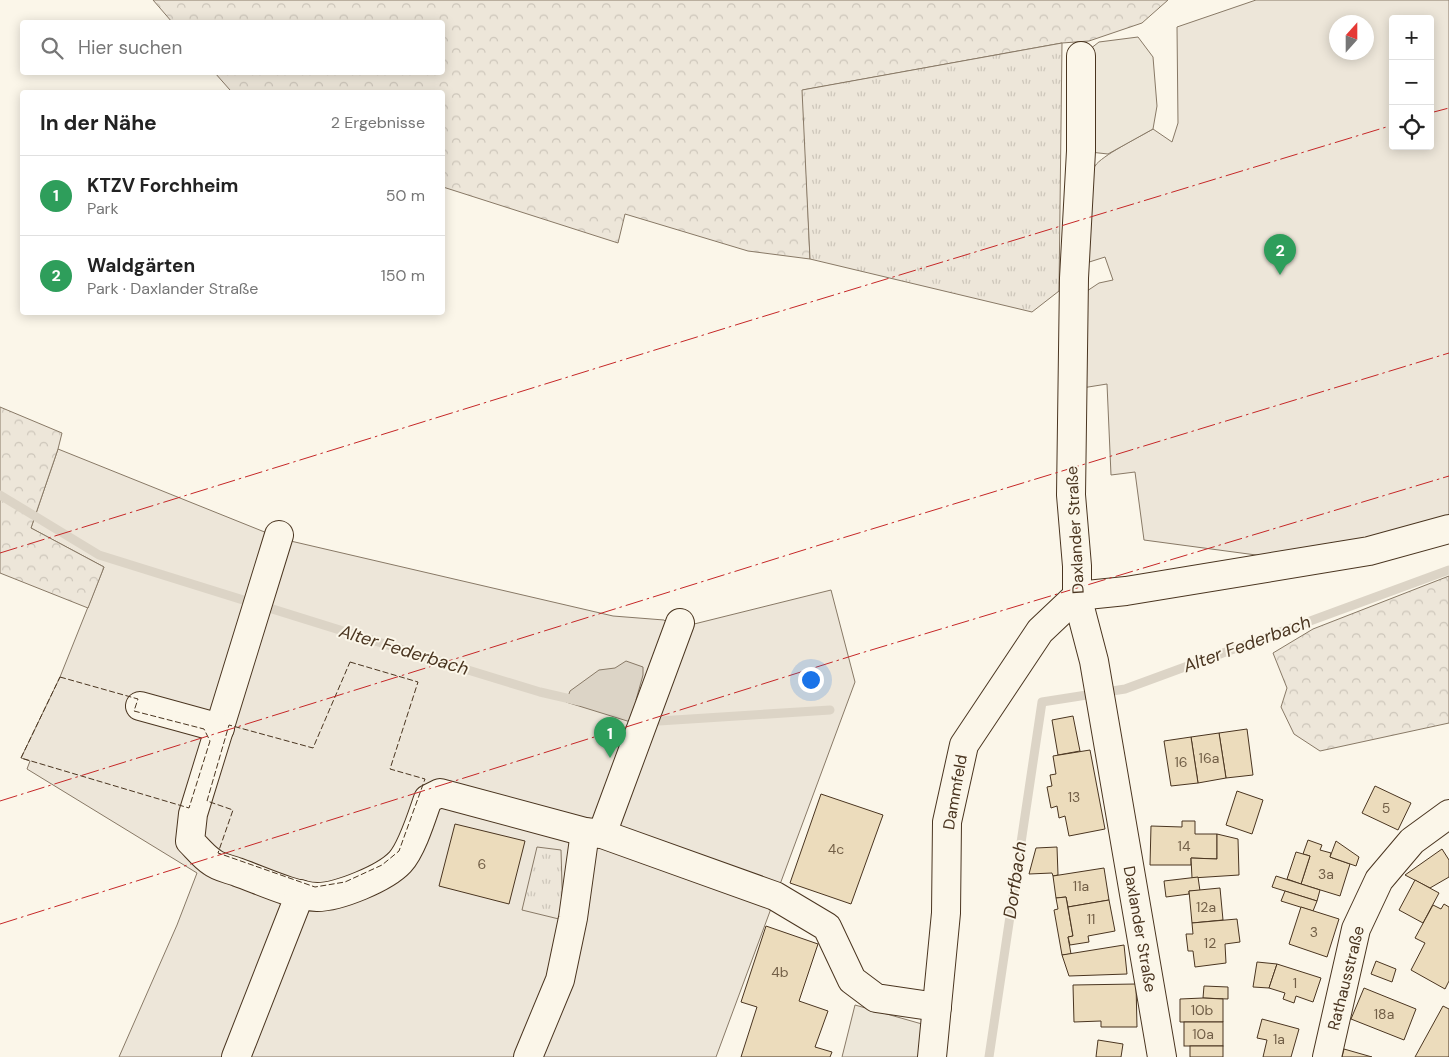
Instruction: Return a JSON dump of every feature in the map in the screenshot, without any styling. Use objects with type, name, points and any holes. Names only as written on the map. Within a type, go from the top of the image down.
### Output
[{"type":"street","name":"Daxlander Straße","points":[[1081,56],[1081,151],[1074,288],[1071,495],[1077,566],[1077,596],[1094,662],[1162,1057]]},
{"type":"street","points":[[1077,596],[1126,591],[1369,550],[1449,529]]},
{"type":"street","points":[[279,535],[193,814],[190,841],[212,863],[300,894],[317,897],[335,895],[351,890],[390,870],[401,862],[410,847],[428,799],[440,793],[593,833],[775,896],[827,928],[852,980],[884,1006],[937,1007]]},
{"type":"street","name":"Dammfeld","points":[[932,1057],[946,914],[947,822],[964,744],[1040,631],[1077,596]]},
{"type":"street","points":[[528,1057],[560,980],[593,833],[638,737],[680,624]]},
{"type":"street","points":[[140,706],[220,728]]},
{"type":"street","name":"Rathausstraße","points":[[1327,1057],[1356,930],[1380,880],[1412,841],[1449,814]]},
{"type":"street","points":[[236,1057],[300,894]]},
{"type":"green space","points":[[153,0],[1168,0],[1142,23],[1089,41],[1062,43],[803,90],[810,259],[748,251],[625,214],[618,243],[445,188],[445,90],[230,90],[217,75],[445,75],[445,20],[170,20]]},
{"type":"green space","points":[[1256,0],[1449,0],[1449,517],[1356,544],[1271,557],[1144,540],[1135,472],[1111,475],[1107,384],[1082,388],[1084,293],[1099,283],[1113,280],[1105,257],[1083,264],[1085,200],[1091,175],[1099,162],[1153,129],[1172,142],[1178,123],[1177,27]]},
{"type":"green space","points":[[1062,43],[1059,291],[1032,312],[810,259],[802,90]]},
{"type":"green space","points":[[0,407],[62,433],[31,528],[104,567],[88,608],[0,573]]},
{"type":"green space","points":[[58,449],[282,539],[613,616],[664,620],[674,629],[831,590],[855,682],[716,1057],[119,1057],[177,925],[197,873],[27,769],[30,761],[21,758],[60,677],[104,567],[31,528]]},
{"type":"green space","points":[[1449,576],[1449,723],[1320,751],[1294,734],[1281,707],[1287,688],[1273,653],[1313,629]]},
{"type":"green space","points":[[537,847],[561,850],[563,920],[522,910]]},
{"type":"shaded area","points":[[1138,37],[1153,57],[1157,106],[1153,129],[1108,154],[1081,151],[1081,56],[1099,42]]},
{"type":"shaded area","points":[[626,661],[643,667],[643,675],[636,700],[644,707],[637,724],[566,702],[570,691],[599,670],[615,668]]},
{"type":"shaded area","points":[[855,1005],[929,1026],[926,1057],[842,1057]]},
{"type":"building","points":[[1073,716],[1080,751],[1058,755],[1052,720]]},
{"type":"building","points":[[1247,729],[1253,775],[1226,778],[1219,733]]},
{"type":"building","points":[[1219,733],[1226,778],[1198,783],[1191,737]]},
{"type":"building","points":[[1191,737],[1198,783],[1171,786],[1164,741]]},
{"type":"building","points":[[1090,750],[1105,829],[1069,836],[1065,816],[1059,818],[1057,806],[1051,808],[1047,787],[1052,786],[1050,775],[1056,774],[1053,756]]},
{"type":"building","points":[[1375,786],[1411,803],[1398,830],[1362,813]]},
{"type":"building","points":[[1237,791],[1263,800],[1252,834],[1226,825]]},
{"type":"building","points":[[821,794],[883,815],[851,904],[790,883]]},
{"type":"building","points":[[1182,821],[1195,821],[1195,834],[1217,834],[1217,859],[1191,858],[1191,865],[1150,865],[1151,826],[1182,827]]},
{"type":"building","points":[[455,824],[525,841],[509,904],[439,886]]},
{"type":"building","points":[[1217,834],[1238,839],[1239,875],[1192,878],[1191,858],[1217,859]]},
{"type":"building","points":[[1308,840],[1322,845],[1320,850],[1331,853],[1330,857],[1350,864],[1340,896],[1301,884],[1310,856],[1303,854]]},
{"type":"building","points":[[1336,841],[1359,857],[1356,866],[1330,857]]},
{"type":"building","points":[[1057,847],[1058,875],[1053,876],[1052,873],[1029,874],[1036,848]]},
{"type":"building","points":[[1442,849],[1449,860],[1449,877],[1430,888],[1405,875]]},
{"type":"building","points":[[1296,852],[1310,856],[1301,884],[1287,879]]},
{"type":"building","points":[[1104,868],[1109,900],[1068,907],[1066,897],[1056,898],[1053,876]]},
{"type":"building","points":[[1276,876],[1320,890],[1317,901],[1272,887]]},
{"type":"building","points":[[1198,877],[1200,891],[1189,891],[1189,894],[1166,897],[1164,881]]},
{"type":"building","points":[[1415,880],[1439,893],[1423,923],[1399,910]]},
{"type":"building","points":[[1220,888],[1223,920],[1192,923],[1189,891]]},
{"type":"building","points":[[1285,891],[1317,901],[1313,911],[1281,901]]},
{"type":"building","points":[[1066,897],[1073,936],[1068,937],[1071,954],[1062,955],[1054,910],[1058,909],[1056,898]]},
{"type":"building","points":[[1109,900],[1115,931],[1088,936],[1089,942],[1070,945],[1068,937],[1073,936],[1068,907]]},
{"type":"building","points":[[1444,904],[1449,907],[1449,981],[1445,989],[1411,970],[1425,943],[1415,938],[1433,905],[1441,909]]},
{"type":"building","points":[[1301,907],[1339,919],[1327,957],[1289,944]]},
{"type":"building","points":[[1237,919],[1240,942],[1225,944],[1226,963],[1195,967],[1193,951],[1188,951],[1186,934],[1193,934],[1192,923]]},
{"type":"building","points":[[766,926],[818,944],[799,1001],[828,1011],[815,1047],[832,1052],[830,1057],[741,1057],[757,1007],[741,1002]]},
{"type":"building","points":[[1124,945],[1127,974],[1069,976],[1062,955]]},
{"type":"building","points":[[1376,961],[1396,969],[1392,982],[1371,974]]},
{"type":"building","points":[[1257,962],[1277,964],[1269,988],[1253,987]]},
{"type":"building","points":[[1277,964],[1321,978],[1313,1002],[1296,996],[1294,1003],[1283,999],[1285,993],[1269,988]]},
{"type":"building","points":[[1136,984],[1137,1027],[1101,1027],[1101,1021],[1074,1022],[1073,985]]},
{"type":"building","points":[[1204,986],[1228,987],[1228,999],[1203,998]]},
{"type":"building","points":[[1364,988],[1416,1009],[1404,1040],[1351,1019]]},
{"type":"building","points":[[1180,999],[1223,999],[1223,1022],[1180,1022]]},
{"type":"building","points":[[1443,1006],[1449,1009],[1449,1057],[1415,1057]]},
{"type":"building","points":[[1262,1019],[1299,1029],[1291,1057],[1263,1057],[1267,1040],[1257,1038]]},
{"type":"building","points":[[1184,1022],[1223,1022],[1223,1046],[1184,1046]]},
{"type":"building","points":[[1098,1040],[1123,1044],[1121,1057],[1096,1057]]},
{"type":"building","points":[[1190,1046],[1223,1046],[1223,1057],[1190,1057]]},
{"type":"building","points":[[1344,1049],[1372,1057],[1342,1057]]},
{"type":"waterway","name":"Alter Federbach","points":[[0,495],[99,555],[540,692],[579,701]]},
{"type":"waterway","name":"Alter Federbach","points":[[989,1057],[1042,702],[1125,689],[1449,570]]},
{"type":"waterway","name":"Alter Federbach","points":[[647,718],[659,721],[830,710]]},
{"type":"fence","points":[[350,662],[418,682],[390,769],[425,779],[399,851],[382,865],[345,882],[315,887],[218,853],[233,810],[207,801],[229,725],[313,748],[350,662]]},
{"type":"fence","points":[[60,677],[138,699],[134,711],[204,729],[210,741],[189,808],[21,758],[60,677]]},
{"type":"power","points":[[1434,112],[1449,108]]},
{"type":"power","points":[[0,553],[755,319],[1389,126]]},
{"type":"power","points":[[0,801],[826,543],[1449,353]]},
{"type":"power","points":[[0,924],[858,654],[1449,476]]},
{"type":"place","name":"Waldgärten","points":[[1280,275]]},
{"type":"place","name":"KTZV Forchheim","points":[[610,758]]},
{"type":"water label","name":"Dorfbach","points":[[1015,880]]}]
